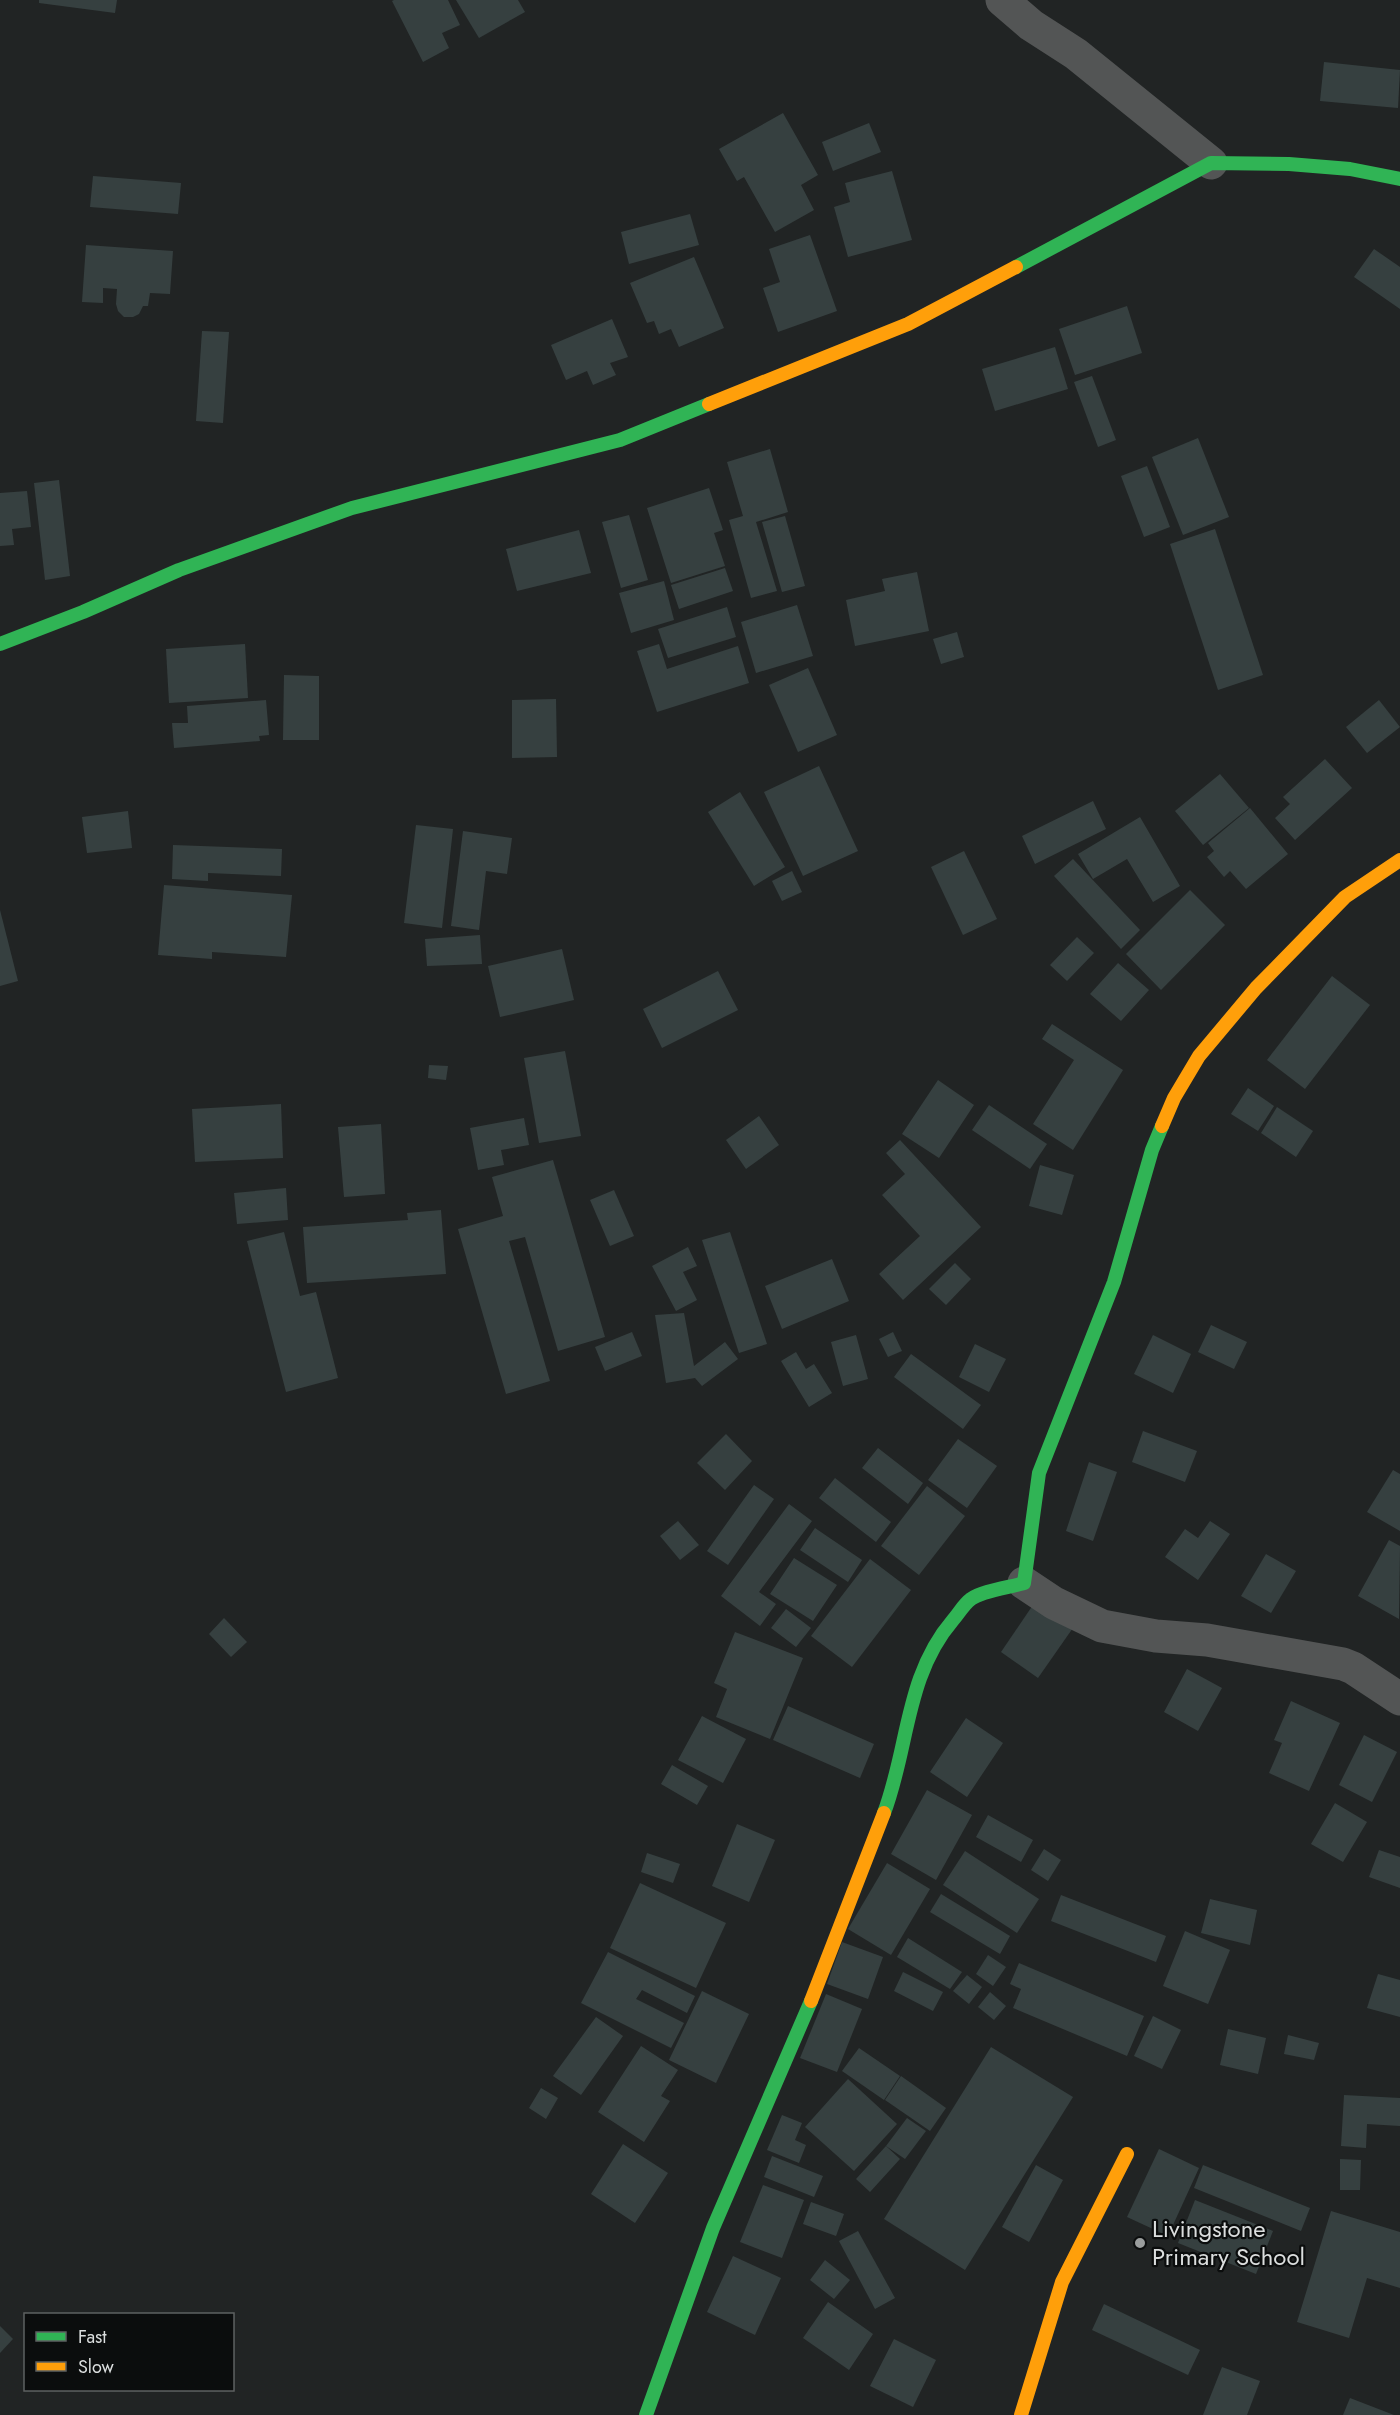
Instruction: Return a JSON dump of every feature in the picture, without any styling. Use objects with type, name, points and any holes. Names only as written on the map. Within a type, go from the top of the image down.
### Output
[{"type":"street","points":[[1002,0],[1031,25],[1076,54],[1211,163]]},
{"type":"street","points":[[0,644],[83,612],[179,570],[352,508],[631,436],[908,324],[1211,163],[1289,164],[1350,169],[1400,179]]},
{"type":"street","points":[[1024,1583],[1039,1473],[1114,1282],[1152,1150],[1174,1098],[1199,1056],[1257,988],[1345,897],[1400,860]]},
{"type":"street","points":[[646,2415],[713,2228],[797,2037],[893,1789],[914,1691],[927,1658],[946,1628],[972,1598],[1024,1583],[1054,1603],[1102,1626],[1156,1636],[1207,1640],[1343,1664],[1353,1668],[1400,1699]]},
{"type":"street","points":[[1021,2415],[1062,2282],[1127,2154]]},
{"type":"building","points":[[39,0],[117,0],[115,13],[39,3]]},
{"type":"building","points":[[448,0],[460,25],[442,33],[449,48],[423,62],[392,1]]},
{"type":"building","points":[[456,0],[518,0],[525,12],[479,38]]},
{"type":"building","points":[[1324,62],[1400,70],[1398,108],[1320,101]]},
{"type":"building","points":[[783,113],[818,175],[801,185],[814,210],[775,232],[744,177],[737,181],[719,149]]},
{"type":"building","points":[[869,123],[881,152],[833,171],[822,142]]},
{"type":"building","points":[[892,171],[912,240],[848,257],[834,207],[850,202],[845,183]]},
{"type":"building","points":[[93,176],[181,183],[178,214],[90,207]]},
{"type":"building","points":[[690,214],[699,245],[629,264],[621,232]]},
{"type":"building","points":[[810,235],[837,311],[778,332],[763,288],[780,282],[769,249]]},
{"type":"building","points":[[86,245],[173,251],[170,294],[150,293],[148,306],[143,306],[139,314],[133,317],[124,317],[118,311],[117,289],[103,288],[103,303],[82,302]]},
{"type":"building","points":[[1374,249],[1400,267],[1400,309],[1354,277]]},
{"type":"building","points":[[694,257],[724,328],[679,347],[671,329],[659,334],[654,321],[647,323],[630,283]]},
{"type":"building","points":[[1127,306],[1142,353],[1075,375],[1059,329]]},
{"type":"building","points":[[612,319],[628,357],[610,363],[616,375],[593,385],[587,371],[566,380],[551,345]]},
{"type":"building","points":[[202,331],[229,332],[223,423],[196,421]]},
{"type":"building","points":[[1055,347],[1068,389],[995,411],[982,369]]},
{"type":"building","points":[[1092,376],[1116,440],[1098,447],[1074,382]]},
{"type":"building","points":[[1198,438],[1229,517],[1183,535],[1152,457]]},
{"type":"building","points":[[770,449],[788,512],[756,522],[777,591],[751,598],[729,520],[743,516],[727,462]]},
{"type":"building","points":[[1147,466],[1170,527],[1144,537],[1121,476]]},
{"type":"building","points":[[59,480],[70,576],[45,580],[34,483]]},
{"type":"building","points":[[709,488],[723,530],[714,533],[725,566],[671,583],[647,508]]},
{"type":"building","points":[[27,491],[31,527],[12,529],[14,545],[0,546],[0,493]]},
{"type":"building","points":[[629,515],[648,580],[621,588],[602,522]]},
{"type":"building","points":[[785,516],[805,586],[782,592],[762,522]]},
{"type":"building","points":[[1215,529],[1263,675],[1218,690],[1170,544]]},
{"type":"building","points":[[579,530],[591,573],[517,591],[506,549]]},
{"type":"building","points":[[725,568],[733,591],[679,609],[671,585]]},
{"type":"building","points":[[917,572],[929,631],[855,646],[846,600],[885,591],[882,579]]},
{"type":"building","points":[[664,581],[674,620],[631,633],[619,593]]},
{"type":"building","points":[[797,605],[813,656],[756,673],[741,622]]},
{"type":"building","points":[[727,607],[736,637],[668,658],[658,629]]},
{"type":"building","points":[[957,632],[964,657],[941,664],[933,639]]},
{"type":"building","points":[[245,644],[248,698],[169,703],[166,649]]},
{"type":"building","points":[[659,644],[667,669],[738,646],[749,683],[657,712],[637,651]]},
{"type":"building","points":[[808,668],[837,735],[798,752],[769,685]]},
{"type":"building","points":[[284,675],[319,676],[319,740],[283,740]]},
{"type":"building","points":[[556,699],[557,757],[512,758],[512,700]]},
{"type":"building","points":[[266,700],[269,735],[259,736],[260,741],[174,748],[172,723],[188,723],[187,706]]},
{"type":"building","points":[[1379,700],[1400,727],[1367,753],[1346,727]]},
{"type":"building","points":[[1325,759],[1352,788],[1295,840],[1275,818],[1290,804],[1283,797]]},
{"type":"building","points":[[819,766],[858,851],[803,876],[764,792]]},
{"type":"building","points":[[1220,774],[1249,808],[1203,845],[1175,811]]},
{"type":"building","points":[[740,792],[785,867],[754,886],[708,812]]},
{"type":"building","points":[[1093,801],[1106,829],[1035,864],[1022,836]]},
{"type":"building","points":[[1250,808],[1288,854],[1246,889],[1230,871],[1224,877],[1207,857],[1214,851],[1208,843]]},
{"type":"building","points":[[128,811],[132,848],[87,853],[82,817]]},
{"type":"building","points":[[1140,817],[1180,886],[1153,902],[1127,859],[1093,879],[1078,854]]},
{"type":"building","points":[[416,825],[453,829],[442,928],[404,923]]},
{"type":"building","points":[[463,831],[512,838],[507,874],[486,871],[479,930],[451,926]]},
{"type":"building","points":[[173,845],[282,849],[281,876],[208,873],[208,881],[172,879]]},
{"type":"building","points":[[964,851],[997,919],[963,935],[931,867]]},
{"type":"building","points":[[1073,859],[1140,930],[1121,949],[1054,876]]},
{"type":"building","points":[[792,871],[802,892],[782,901],[772,881]]},
{"type":"building","points":[[164,885],[292,895],[286,957],[212,952],[212,959],[158,955]]},
{"type":"building","points":[[1190,890],[1225,925],[1161,990],[1126,954]]},
{"type":"building","points":[[0,910],[18,981],[0,986]]},
{"type":"building","points":[[480,935],[482,964],[427,966],[425,939]]},
{"type":"building","points":[[1077,937],[1094,953],[1067,981],[1050,965]]},
{"type":"building","points":[[562,949],[574,1000],[500,1017],[488,966]]},
{"type":"building","points":[[1118,963],[1149,990],[1121,1021],[1090,994]]},
{"type":"building","points":[[718,971],[738,1010],[662,1048],[643,1009]]},
{"type":"building","points":[[1332,976],[1370,1005],[1305,1089],[1267,1060]]},
{"type":"building","points":[[1052,1024],[1123,1070],[1073,1150],[1033,1124],[1074,1060],[1042,1039]]},
{"type":"building","points":[[565,1051],[581,1136],[539,1143],[524,1058]]},
{"type":"building","points":[[429,1065],[448,1066],[446,1080],[428,1078]]},
{"type":"building","points":[[938,1080],[974,1105],[939,1158],[902,1134]]},
{"type":"building","points":[[1248,1088],[1274,1106],[1258,1131],[1231,1114]]},
{"type":"building","points":[[281,1104],[283,1158],[195,1162],[192,1109]]},
{"type":"building","points":[[989,1105],[1047,1144],[1030,1169],[972,1130]]},
{"type":"building","points":[[1277,1107],[1313,1131],[1296,1157],[1261,1133]]},
{"type":"building","points":[[759,1116],[779,1145],[746,1169],[726,1140]]},
{"type":"building","points":[[524,1118],[529,1145],[501,1150],[504,1165],[478,1170],[470,1128]]},
{"type":"building","points":[[381,1124],[385,1194],[344,1197],[338,1127]]},
{"type":"building","points":[[900,1140],[981,1227],[903,1300],[879,1274],[920,1236],[882,1195],[905,1174],[886,1153]]},
{"type":"building","points":[[553,1160],[605,1337],[558,1351],[525,1237],[509,1241],[550,1381],[506,1394],[458,1229],[503,1216],[492,1177]]},
{"type":"building","points":[[1040,1165],[1074,1175],[1062,1215],[1029,1206]]},
{"type":"building","points":[[286,1188],[288,1220],[237,1224],[234,1193]]},
{"type":"building","points":[[614,1190],[634,1236],[610,1246],[590,1200]]},
{"type":"building","points":[[441,1210],[446,1274],[307,1283],[303,1227],[408,1220],[407,1213]]},
{"type":"building","points":[[284,1232],[300,1296],[316,1292],[338,1378],[286,1392],[247,1241]]},
{"type":"building","points":[[730,1232],[767,1344],[739,1353],[702,1240]]},
{"type":"building","points":[[688,1247],[697,1266],[683,1272],[697,1300],[676,1311],[652,1266]]},
{"type":"building","points":[[832,1259],[849,1301],[782,1329],[765,1286]]},
{"type":"building","points":[[955,1263],[971,1279],[946,1305],[929,1289]]},
{"type":"building","points":[[684,1313],[694,1366],[725,1342],[738,1359],[702,1386],[695,1378],[666,1383],[655,1315]]},
{"type":"building","points":[[1211,1325],[1247,1342],[1234,1369],[1198,1352]]},
{"type":"building","points":[[632,1332],[642,1356],[605,1371],[595,1347]]},
{"type":"building","points":[[893,1332],[902,1351],[888,1357],[879,1339]]},
{"type":"building","points":[[856,1335],[868,1379],[843,1386],[831,1342]]},
{"type":"building","points":[[1153,1335],[1191,1354],[1173,1393],[1134,1374]]},
{"type":"building","points":[[975,1344],[1006,1359],[989,1392],[959,1377]]},
{"type":"building","points":[[796,1352],[806,1369],[814,1364],[832,1393],[809,1407],[781,1361]]},
{"type":"building","points":[[911,1354],[981,1405],[963,1429],[894,1377]]},
{"type":"building","points":[[1143,1431],[1197,1451],[1185,1482],[1132,1462]]},
{"type":"building","points":[[726,1434],[752,1461],[725,1490],[697,1463]]},
{"type":"building","points":[[958,1439],[997,1466],[967,1508],[928,1480]]},
{"type":"building","points":[[878,1448],[923,1483],[908,1504],[862,1468]]},
{"type":"building","points":[[1089,1462],[1117,1472],[1093,1541],[1066,1531]]},
{"type":"building","points":[[1393,1470],[1400,1474],[1400,1531],[1367,1512]]},
{"type":"building","points":[[835,1478],[891,1522],[876,1542],[819,1498]]},
{"type":"building","points":[[754,1485],[774,1499],[728,1565],[707,1551]]},
{"type":"building","points":[[927,1486],[965,1516],[919,1575],[881,1546]]},
{"type":"building","points":[[789,1504],[812,1521],[759,1592],[776,1604],[760,1626],[721,1596]]},
{"type":"building","points":[[678,1521],[699,1545],[680,1560],[660,1536]]},
{"type":"building","points":[[1210,1521],[1230,1534],[1198,1580],[1165,1557],[1185,1529],[1198,1538]]},
{"type":"building","points":[[815,1528],[862,1560],[848,1582],[800,1550]]},
{"type":"building","points":[[1389,1540],[1400,1546],[1399,1619],[1358,1596]]},
{"type":"building","points":[[1266,1554],[1296,1571],[1271,1613],[1241,1596]]},
{"type":"building","points":[[794,1558],[837,1585],[813,1621],[770,1594]]},
{"type":"building","points":[[870,1559],[911,1590],[852,1667],[811,1636]]},
{"type":"building","points":[[1037,1599],[1075,1625],[1038,1678],[1001,1652]]},
{"type":"building","points":[[786,1609],[811,1628],[796,1647],[771,1628]]},
{"type":"building","points":[[224,1618],[247,1642],[231,1657],[209,1634]]},
{"type":"building","points":[[735,1632],[803,1658],[770,1739],[716,1717],[727,1689],[714,1683]]},
{"type":"building","points":[[1187,1669],[1222,1688],[1198,1731],[1164,1712]]},
{"type":"building","points":[[1291,1701],[1340,1723],[1309,1791],[1269,1773],[1282,1743],[1274,1740]]},
{"type":"building","points":[[788,1706],[874,1744],[860,1778],[773,1740]]},
{"type":"building","points":[[702,1716],[746,1739],[723,1783],[678,1760]]},
{"type":"building","points":[[966,1718],[1003,1743],[967,1797],[930,1772]]},
{"type":"building","points":[[1364,1735],[1397,1752],[1372,1802],[1339,1785]]},
{"type":"building","points":[[672,1765],[708,1786],[697,1805],[661,1784]]},
{"type":"building","points":[[927,1790],[972,1815],[936,1880],[891,1854]]},
{"type":"building","points":[[1335,1803],[1367,1822],[1343,1862],[1311,1844]]},
{"type":"building","points":[[988,1815],[1033,1840],[1021,1862],[976,1837]]},
{"type":"building","points":[[737,1824],[775,1840],[749,1902],[712,1886]]},
{"type":"building","points":[[1044,1849],[1061,1860],[1048,1881],[1031,1870]]},
{"type":"building","points":[[1379,1850],[1400,1857],[1400,1888],[1369,1877]]},
{"type":"building","points":[[965,1851],[1039,1899],[1017,1933],[943,1885]]},
{"type":"building","points":[[647,1853],[680,1864],[673,1883],[641,1872]]},
{"type":"building","points":[[887,1863],[930,1889],[891,1955],[848,1929]]},
{"type":"building","points":[[640,1883],[726,1923],[696,1988],[610,1948]]},
{"type":"building","points":[[941,1894],[1010,1936],[1000,1954],[930,1912]]},
{"type":"building","points":[[1061,1895],[1166,1936],[1156,1962],[1051,1921]]},
{"type":"building","points":[[1210,1899],[1257,1910],[1250,1945],[1201,1933]]},
{"type":"building","points":[[1185,1931],[1230,1950],[1208,2004],[1163,1986]]},
{"type":"building","points":[[908,1938],[962,1972],[950,1989],[897,1957]]},
{"type":"building","points":[[842,1942],[883,1957],[868,1999],[827,1984]]},
{"type":"building","points":[[608,1952],[695,1996],[687,2013],[642,1990],[636,1999],[684,2023],[671,2048],[581,2003]]},
{"type":"building","points":[[988,1955],[1006,1967],[993,1986],[976,1974]]},
{"type":"building","points":[[1019,1963],[1144,2016],[1127,2056],[1013,2008],[1021,1989],[1010,1984]]},
{"type":"building","points":[[903,1972],[943,1992],[933,2011],[894,1991]]},
{"type":"building","points":[[1378,1974],[1400,1980],[1400,2017],[1367,2008]]},
{"type":"building","points":[[967,1975],[982,1987],[969,2004],[953,1991]]},
{"type":"building","points":[[702,1991],[749,2014],[716,2083],[669,2060]]},
{"type":"building","points":[[990,1992],[1006,2006],[994,2020],[978,2007]]},
{"type":"building","points":[[826,1994],[862,2009],[837,2072],[800,2058]]},
{"type":"building","points":[[1153,2016],[1181,2030],[1162,2069],[1134,2056]]},
{"type":"building","points":[[596,2017],[623,2036],[581,2095],[553,2076]]},
{"type":"building","points":[[1228,2029],[1266,2038],[1258,2074],[1220,2065]]},
{"type":"building","points":[[1288,2035],[1319,2043],[1314,2060],[1284,2054]]},
{"type":"building","points":[[641,2046],[678,2070],[661,2096],[670,2101],[644,2142],[598,2112]]},
{"type":"building","points":[[991,2047],[1073,2097],[965,2270],[884,2219]]},
{"type":"building","points":[[859,2048],[900,2076],[884,2100],[842,2071]]},
{"type":"building","points":[[901,2076],[946,2108],[930,2131],[885,2100]]},
{"type":"building","points":[[848,2079],[897,2124],[854,2171],[805,2127]]},
{"type":"building","points":[[541,2088],[558,2098],[546,2119],[529,2108]]},
{"type":"building","points":[[1344,2095],[1400,2098],[1400,2126],[1367,2124],[1366,2148],[1341,2146]]},
{"type":"building","points":[[782,2115],[802,2123],[795,2140],[806,2145],[799,2163],[767,2150]]},
{"type":"building","points":[[907,2118],[926,2131],[905,2159],[886,2146]]},
{"type":"building","points":[[623,2144],[668,2173],[635,2223],[591,2194]]},
{"type":"building","points":[[886,2146],[900,2159],[870,2192],[856,2179]]},
{"type":"building","points":[[1159,2149],[1199,2168],[1168,2236],[1127,2217]]},
{"type":"building","points":[[772,2156],[823,2176],[814,2197],[764,2177]]},
{"type":"building","points":[[1340,2159],[1361,2160],[1360,2190],[1340,2190]]},
{"type":"building","points":[[1036,2165],[1063,2180],[1029,2242],[1002,2227]]},
{"type":"building","points":[[1203,2165],[1310,2208],[1301,2231],[1194,2188]]},
{"type":"building","points":[[763,2185],[804,2200],[782,2258],[740,2242]]},
{"type":"building","points":[[1195,2200],[1273,2231],[1256,2274],[1178,2243]]},
{"type":"building","points":[[811,2202],[844,2214],[836,2236],[803,2224]]},
{"type":"building","points":[[1331,2211],[1400,2232],[1400,2288],[1367,2278],[1349,2338],[1297,2322]]},
{"type":"building","points":[[858,2231],[895,2298],[875,2309],[839,2241]]},
{"type":"building","points":[[733,2256],[781,2278],[755,2335],[707,2312]]},
{"type":"building","points":[[825,2260],[850,2280],[834,2299],[810,2280]]},
{"type":"building","points":[[828,2302],[873,2334],[849,2370],[803,2338]]},
{"type":"building","points":[[1104,2304],[1200,2350],[1188,2375],[1092,2330]]},
{"type":"building","points":[[0,2326],[13,2339],[0,2353]]},
{"type":"building","points":[[894,2339],[936,2360],[913,2407],[870,2386]]},
{"type":"building","points":[[1222,2367],[1260,2381],[1247,2415],[1203,2415]]},
{"type":"building","points":[[1350,2398],[1394,2415],[1343,2415]]},
{"type":"traffic: fast","points":[[1016,267],[1211,163],[1289,164],[1350,169],[1400,179]]},
{"type":"traffic: fast","points":[[0,644],[83,612],[179,570],[352,508],[620,440],[709,404]]},
{"type":"traffic: fast","points":[[884,1813],[917,1688],[925,1664],[937,1642],[971,1599],[989,1591],[1024,1583],[1039,1473],[1114,1282],[1152,1150],[1162,1126]]},
{"type":"traffic: fast","points":[[646,2415],[713,2228],[811,2001]]},
{"type":"traffic: slow","points":[[709,404],[908,324],[1016,267]]},
{"type":"traffic: slow","points":[[1162,1126],[1174,1098],[1199,1056],[1256,988],[1345,897],[1400,860]]},
{"type":"traffic: slow","points":[[811,2001],[884,1813]]},
{"type":"traffic: slow","points":[[1021,2415],[1062,2282],[1127,2154]]},
{"type":"place","name":"Livingstone Primary School","points":[[1140,2243]]}]
